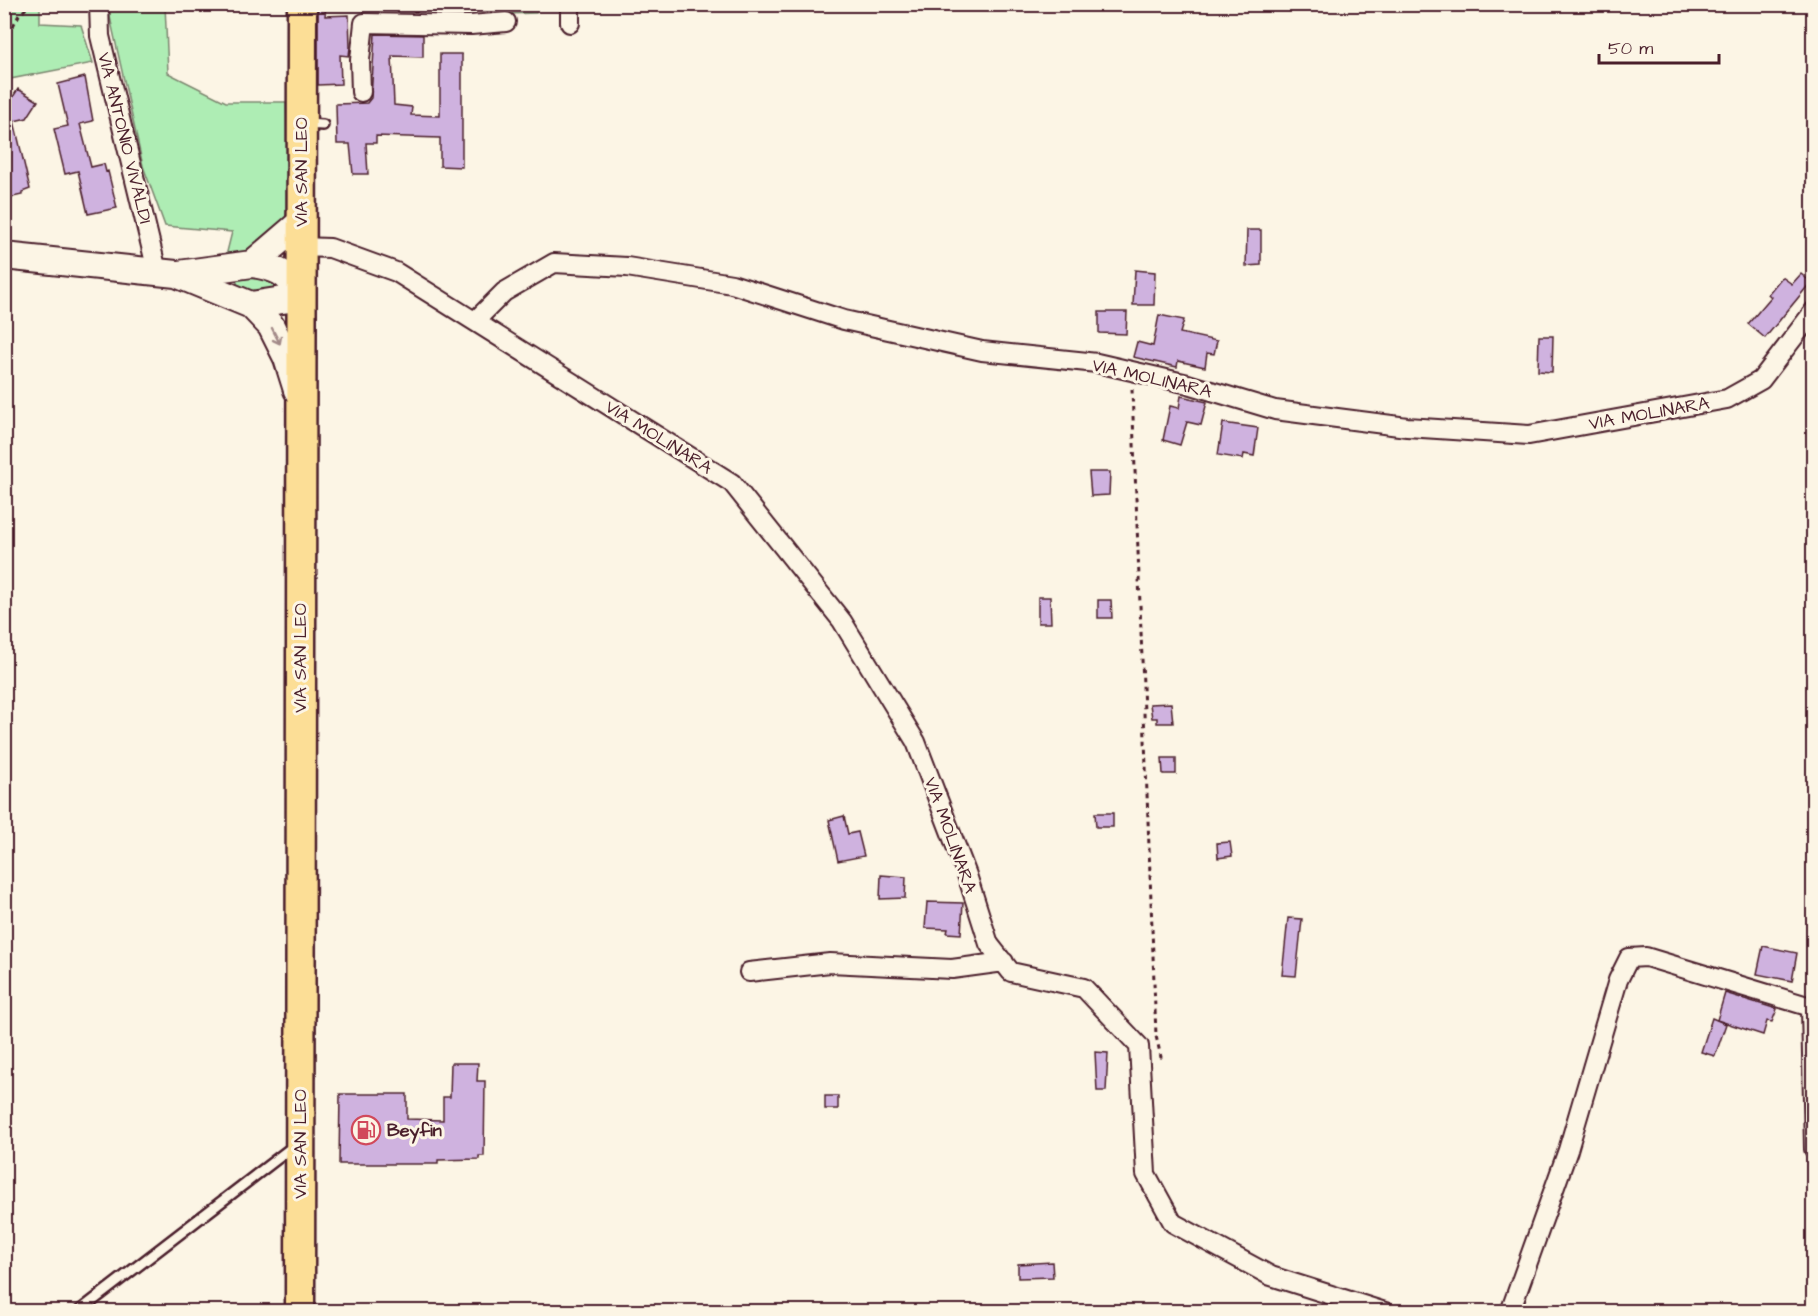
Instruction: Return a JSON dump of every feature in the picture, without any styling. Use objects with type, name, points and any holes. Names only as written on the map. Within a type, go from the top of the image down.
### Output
[{"type":"main road","name":"VIA SAN LEO","points":[[300,1311],[301,235],[311,124],[302,4]]},
{"type":"street","name":"VIA ANTONIO VIVALDI","points":[[99,4],[100,36],[166,273]]},
{"type":"street","points":[[570,4],[570,23]]},
{"type":"street","points":[[361,92],[360,60],[364,23],[471,25],[506,22]]},
{"type":"street","points":[[252,264],[301,235]]},
{"type":"street","name":"VIA MOLINARA","points":[[301,235],[396,272],[732,483],[842,621],[916,742],[967,875],[989,944],[1011,972],[1084,988],[1139,1046],[1138,1063],[1146,1174],[1173,1223],[1271,1275],[1385,1311]]},
{"type":"street","points":[[4,256],[166,273],[252,264],[276,268],[290,279],[301,293],[289,299],[251,305]]},
{"type":"street","name":"VIA MOLINARA","points":[[475,321],[504,292],[554,263],[627,267],[732,284],[844,320],[982,351],[1097,363],[1275,410],[1407,427],[1529,435],[1728,399],[1761,380],[1814,311]]},
{"type":"street","points":[[166,273],[251,305],[271,326],[287,358],[301,402]]},
{"type":"street","points":[[1510,1311],[1568,1150],[1618,980],[1629,958],[1646,957],[1812,1008],[1814,1149]]},
{"type":"street","points":[[749,972],[830,963],[952,969],[1004,963]]},
{"type":"lane","points":[[78,1311],[300,1142]]},
{"type":"path","points":[[4,42],[20,15],[31,4]]},
{"type":"path","points":[[1132,371],[1156,1036],[1161,1057],[1154,1064],[1138,1063]]},
{"type":"green space","points":[[5,4],[40,5],[40,23],[81,25],[93,63],[5,80]]},
{"type":"green space","points":[[110,5],[165,5],[168,73],[226,102],[286,102],[288,208],[282,230],[266,246],[214,262],[227,252],[232,232],[165,226],[143,166],[110,17]]},
{"type":"green space","points":[[497,5],[536,5],[536,13],[507,14]]},
{"type":"green space","points":[[263,272],[286,287],[259,297],[237,288],[237,274]]},
{"type":"building","points":[[318,4],[326,4],[325,16],[349,15],[349,56],[340,55],[341,84],[318,85]]},
{"type":"building","points":[[375,34],[423,35],[423,57],[392,56],[394,105],[412,107],[411,115],[440,116],[440,54],[462,54],[462,167],[440,166],[440,138],[376,136],[376,143],[366,143],[368,174],[353,174],[350,144],[337,144],[336,104],[367,103],[371,98]]},
{"type":"building","points":[[85,77],[93,121],[80,124],[91,167],[104,164],[106,172],[108,171],[117,208],[88,214],[78,171],[65,174],[54,129],[68,126],[58,84]]},
{"type":"building","points":[[18,89],[38,101],[27,118],[14,121],[30,189],[22,192],[22,195],[4,199],[4,104],[9,103]]},
{"type":"building","points":[[1247,230],[1261,230],[1261,265],[1246,266]]},
{"type":"building","points":[[1135,270],[1155,272],[1154,305],[1133,305]]},
{"type":"building","points":[[1801,274],[1811,282],[1765,338],[1748,324],[1771,297],[1768,294],[1782,277],[1792,284]]},
{"type":"building","points":[[1099,312],[1127,312],[1126,334],[1099,333]]},
{"type":"building","points":[[1159,315],[1184,320],[1180,333],[1217,341],[1214,354],[1207,353],[1205,367],[1178,361],[1177,367],[1133,357],[1137,342],[1153,346]]},
{"type":"building","points":[[1539,336],[1553,336],[1552,372],[1538,371]]},
{"type":"building","points":[[1181,396],[1207,402],[1201,425],[1187,422],[1180,445],[1163,440],[1170,406],[1179,408]]},
{"type":"building","points":[[1223,423],[1258,428],[1254,456],[1244,454],[1243,459],[1218,455]]},
{"type":"building","points":[[1089,472],[1110,472],[1109,495],[1091,496]]},
{"type":"building","points":[[1038,597],[1050,597],[1051,623],[1038,623]]},
{"type":"building","points":[[1098,600],[1111,600],[1112,618],[1098,618]]},
{"type":"building","points":[[1171,703],[1173,723],[1157,723],[1157,718],[1152,718],[1150,704]]},
{"type":"building","points":[[1162,758],[1176,758],[1176,774],[1163,774]]},
{"type":"building","points":[[1095,813],[1113,813],[1113,827],[1096,827]]},
{"type":"building","points":[[844,816],[848,834],[858,832],[864,856],[838,861],[829,820]]},
{"type":"building","points":[[1230,842],[1232,856],[1218,858],[1217,843]]},
{"type":"building","points":[[881,875],[906,877],[905,898],[880,899]]},
{"type":"building","points":[[927,902],[963,903],[961,934],[947,933],[948,929],[925,928]]},
{"type":"building","points":[[1288,918],[1302,919],[1296,976],[1282,975]]},
{"type":"building","points":[[1763,946],[1797,953],[1792,981],[1757,974]]},
{"type":"building","points":[[1725,993],[1777,1009],[1772,1022],[1767,1021],[1763,1035],[1717,1020]]},
{"type":"building","points":[[1712,1018],[1726,1024],[1715,1056],[1701,1052]]},
{"type":"building","points":[[1095,1052],[1108,1053],[1106,1091],[1097,1091]]},
{"type":"building","points":[[451,1063],[478,1063],[477,1081],[485,1081],[484,1156],[479,1156],[479,1159],[438,1160],[438,1164],[339,1164],[340,1094],[407,1094],[407,1119],[443,1120],[443,1097],[450,1097]]},
{"type":"building","points":[[825,1096],[838,1096],[838,1109],[825,1109]]},
{"type":"building","points":[[1052,1262],[1053,1277],[1018,1278],[1018,1264]]},
{"type":"place","name":"Beyfin","points":[[366,1130]]}]
